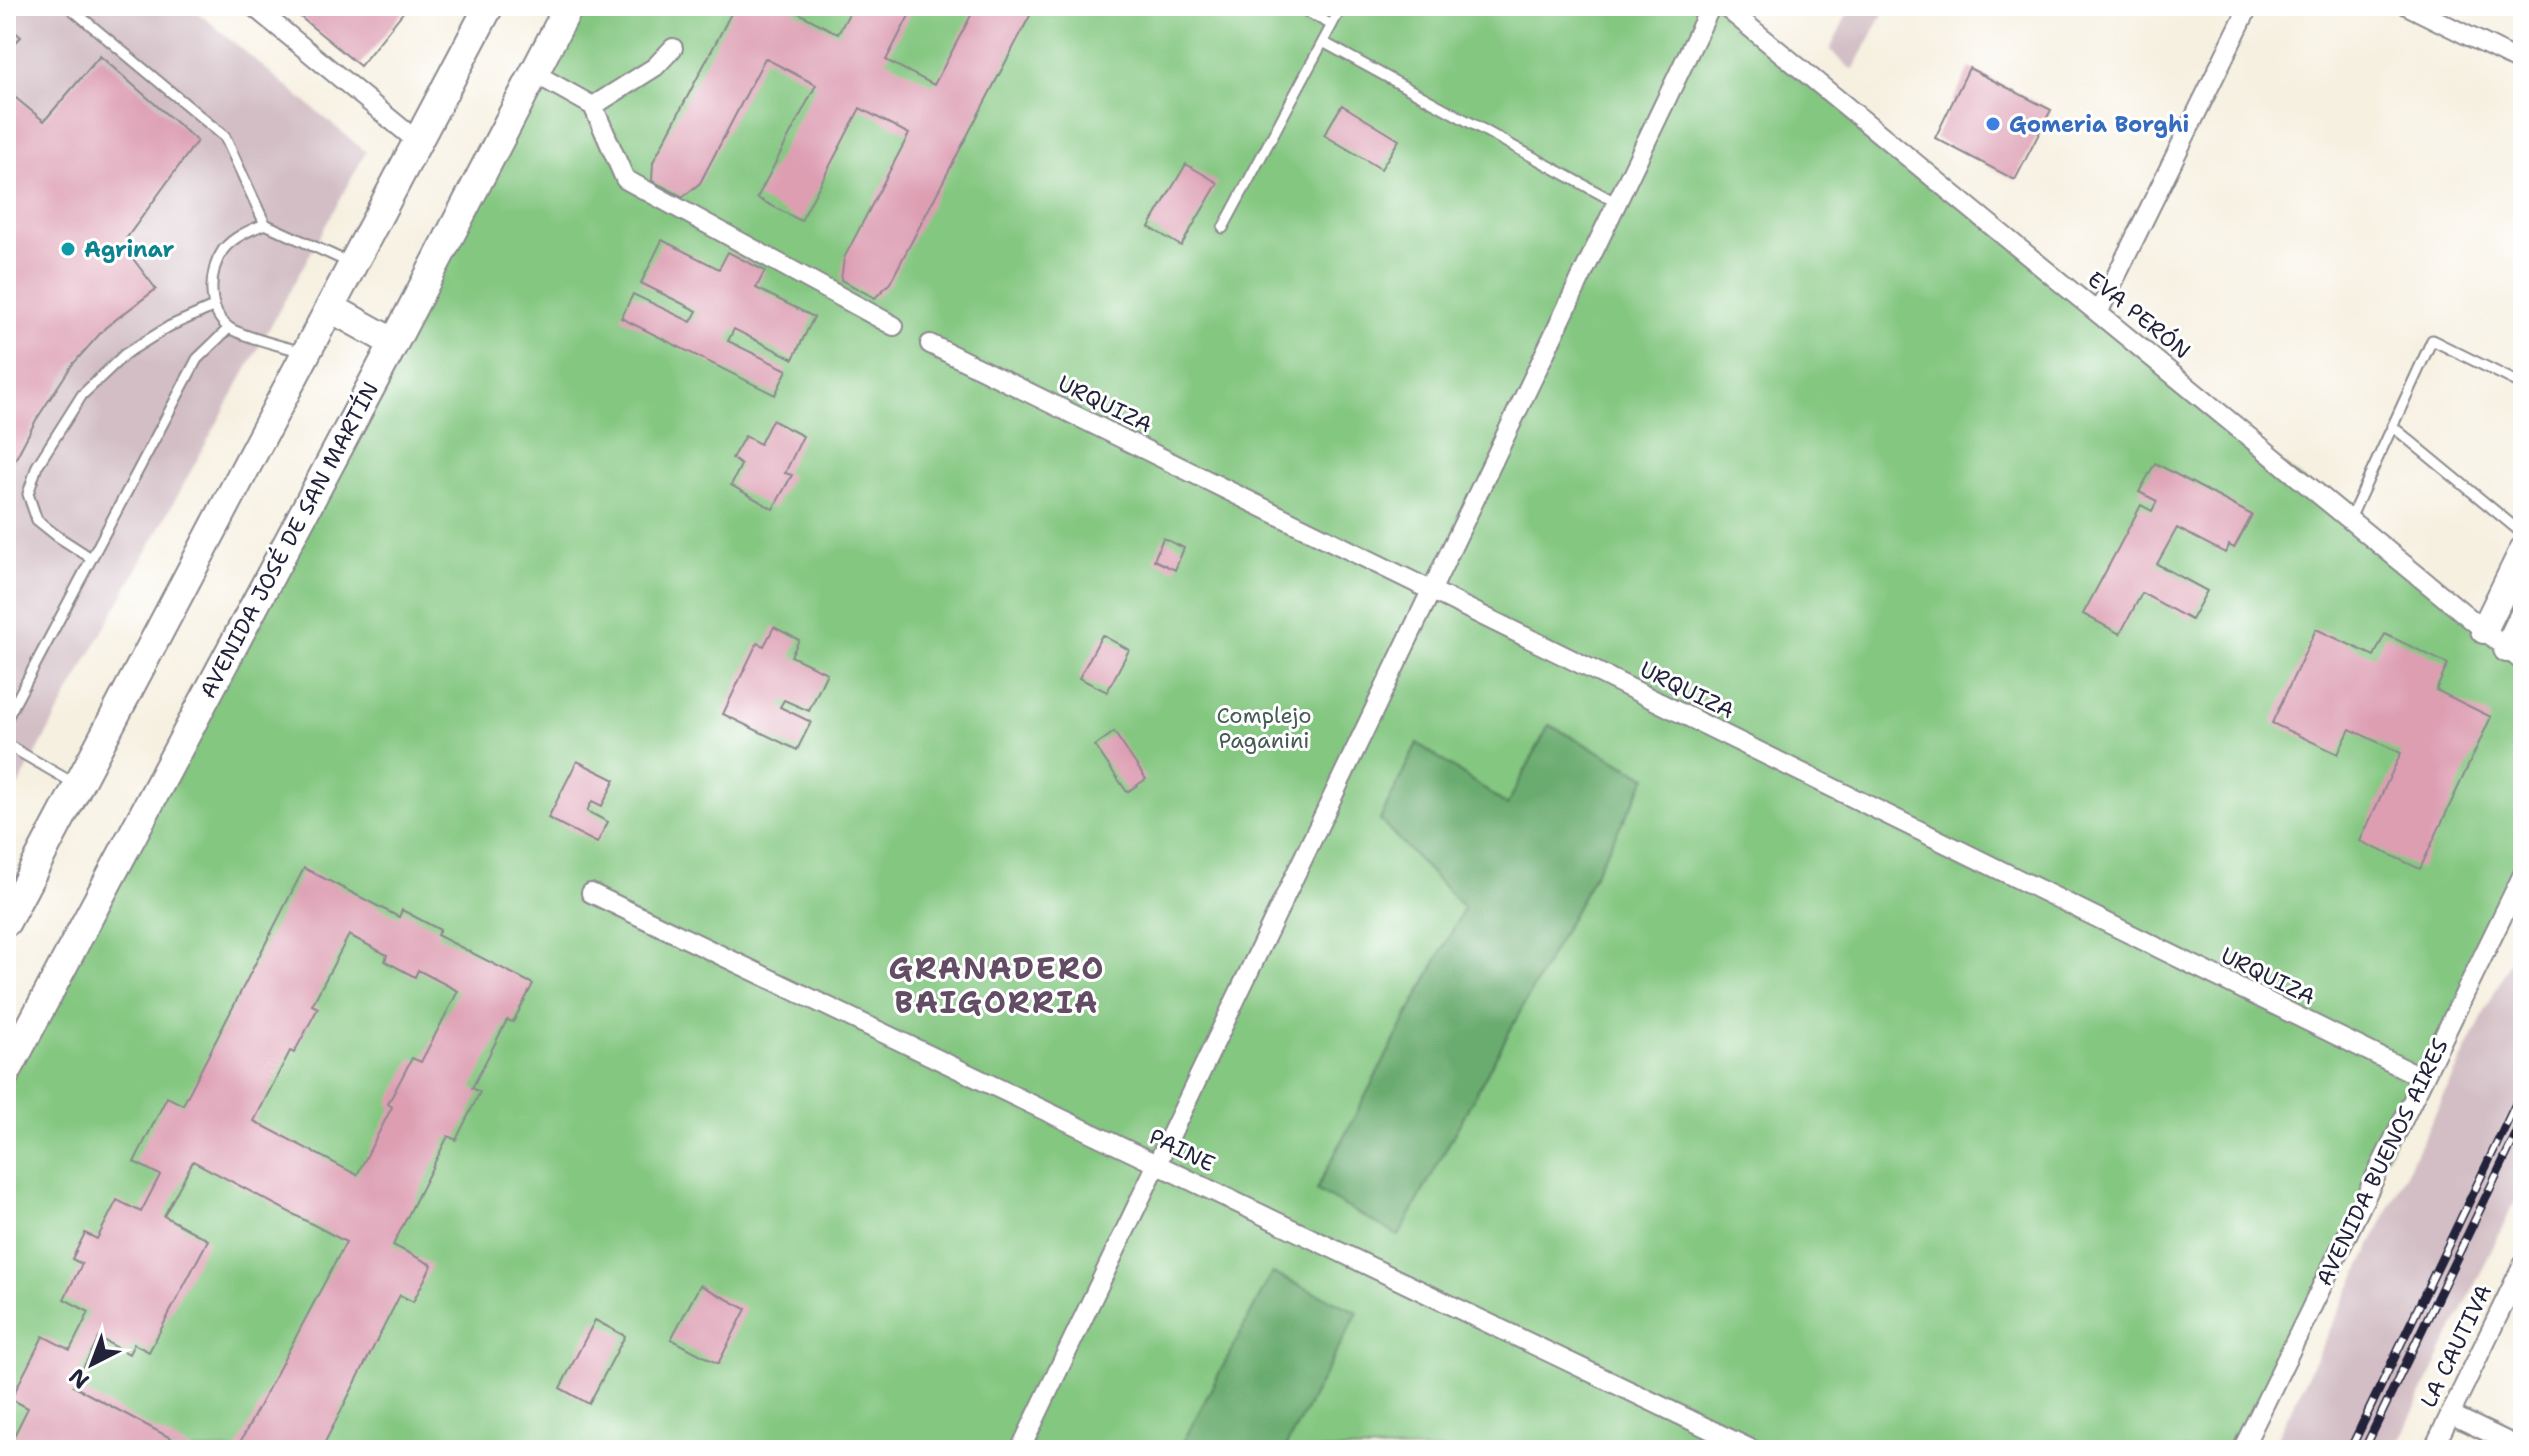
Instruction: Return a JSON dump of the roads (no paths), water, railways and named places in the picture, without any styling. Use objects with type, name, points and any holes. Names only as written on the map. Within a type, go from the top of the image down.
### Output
[{"type":"main road","points":[[6,922],[489,6]]},
{"type":"main road","name":"AVENIDA JOSÉ DE SAN MARTÍN","points":[[6,1073],[394,343],[569,6]]},
{"type":"main road","points":[[331,308],[394,343]]},
{"type":"main road","points":[[2484,630],[2523,550]]},
{"type":"main road","points":[[2515,655],[2523,616]]},
{"type":"street","points":[[253,6],[418,142]]},
{"type":"street","points":[[1020,1450],[1711,6]]},
{"type":"street","name":"EVA PERÓN","points":[[1724,6],[2515,655]]},
{"type":"street","points":[[2098,313],[2249,6]]},
{"type":"street","points":[[2408,6],[2523,63]]},
{"type":"street","points":[[593,106],[655,67],[673,48]]},
{"type":"street","points":[[534,73],[593,106],[625,179],[894,326]]},
{"type":"street","name":"URQUIZA","points":[[930,344],[2423,1078]]},
{"type":"street","name":"AVENIDA BUENOS AIRES","points":[[2242,1450],[2523,874]]},
{"type":"street","name":"PAINE","points":[[591,893],[1753,1450]]},
{"type":"street","name":"LA CAUTIVA","points":[[2433,1450],[2523,1264]]},
{"type":"street","points":[[2450,1414],[2523,1449]]},
{"type":"lane","points":[[68,6],[225,137],[265,224],[354,264]]},
{"type":"lane","points":[[1296,6],[1332,25]]},
{"type":"lane","points":[[1223,228],[1342,6]]},
{"type":"lane","points":[[1323,42],[1617,203]]},
{"type":"lane","points":[[265,224],[244,233],[224,249],[213,273],[213,307],[229,328],[307,354]]},
{"type":"lane","points":[[91,558],[37,520],[28,494],[37,466],[82,395],[125,354],[170,326],[213,307]]},
{"type":"lane","points":[[6,720],[197,359],[229,328]]},
{"type":"lane","points":[[2350,519],[2432,340],[2523,385]]},
{"type":"lane","points":[[2392,426],[2523,534]]},
{"type":"lane","points":[[6,744],[78,786]]},
{"type":"railway","points":[[2350,1450],[2523,1089]]},
{"type":"railway","points":[[2364,1450],[2523,1120]]},
{"type":"place","name":"Gomeria Borghi","points":[[1993,124]]},
{"type":"place","name":"Agrinar","points":[[68,249]]},
{"type":"district","name":"GRANADERO BAIGORRIA","points":[[997,985]]},
{"type":"park label","name":"Complejo Paganini","points":[[1264,728]]}]
